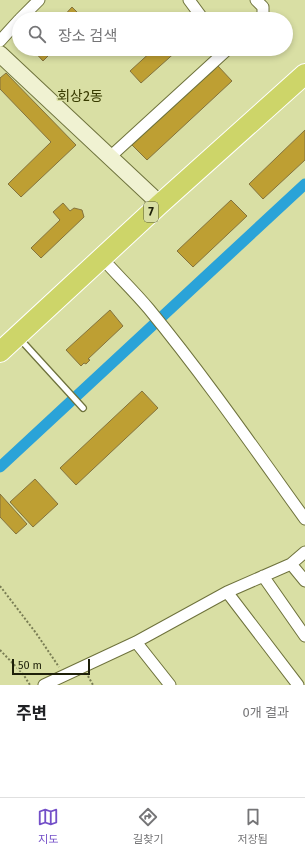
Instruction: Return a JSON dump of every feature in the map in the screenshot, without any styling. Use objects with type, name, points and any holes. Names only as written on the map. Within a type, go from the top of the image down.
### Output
[{"type":"highway","name":"7","points":[[0,352],[160,204],[305,74]]},
{"type":"street","points":[[28,12],[39,0]]},
{"type":"street","points":[[189,0],[198,12]]},
{"type":"street","points":[[256,0],[263,8],[263,12]]},
{"type":"street","points":[[0,41],[12,28]]},
{"type":"street","points":[[0,54],[111,156],[160,204]]},
{"type":"street","points":[[111,156],[219,56]]},
{"type":"street","points":[[102,258],[148,308],[227,409],[305,519]]},
{"type":"street","points":[[44,685],[136,642],[227,592],[291,564],[305,552]]},
{"type":"street","points":[[291,564],[305,581]]},
{"type":"street","points":[[263,576],[305,636]]},
{"type":"street","points":[[227,592],[298,685]]},
{"type":"street","points":[[136,642],[170,685]]},
{"type":"lane","points":[[17,336],[83,408]]},
{"type":"path","points":[[0,586],[36,633],[65,676]]},
{"type":"path","points":[[0,650],[23,674],[30,685]]},
{"type":"building","points":[[72,7],[77,12],[67,12]]},
{"type":"building","points":[[38,56],[48,56],[43,61]]},
{"type":"building","points":[[146,56],[171,56],[141,83],[130,71]]},
{"type":"building","points":[[218,66],[232,81],[147,160],[132,145]]},
{"type":"building","points":[[6,73],[76,145],[21,197],[8,184],[51,142],[0,89],[0,78]]},
{"type":"building","points":[[305,130],[305,160],[263,199],[249,184]]},
{"type":"building","points":[[231,200],[247,216],[193,267],[177,251]]},
{"type":"building","points":[[63,203],[70,211],[74,208],[82,210],[84,217],[41,258],[31,248],[60,220],[53,212]]},
{"type":"building","points":[[110,310],[123,326],[88,359],[90,360],[86,364],[84,363],[81,366],[66,350]]},
{"type":"building","points":[[142,391],[158,408],[76,485],[60,468]]},
{"type":"building","points":[[35,479],[58,504],[33,527],[10,502]]},
{"type":"building","points":[[0,494],[27,524],[16,534],[0,517]]},
{"type":"waterway","points":[[0,467],[305,184]]},
{"type":"district","name":"회상2동","points":[[80,96]]}]
